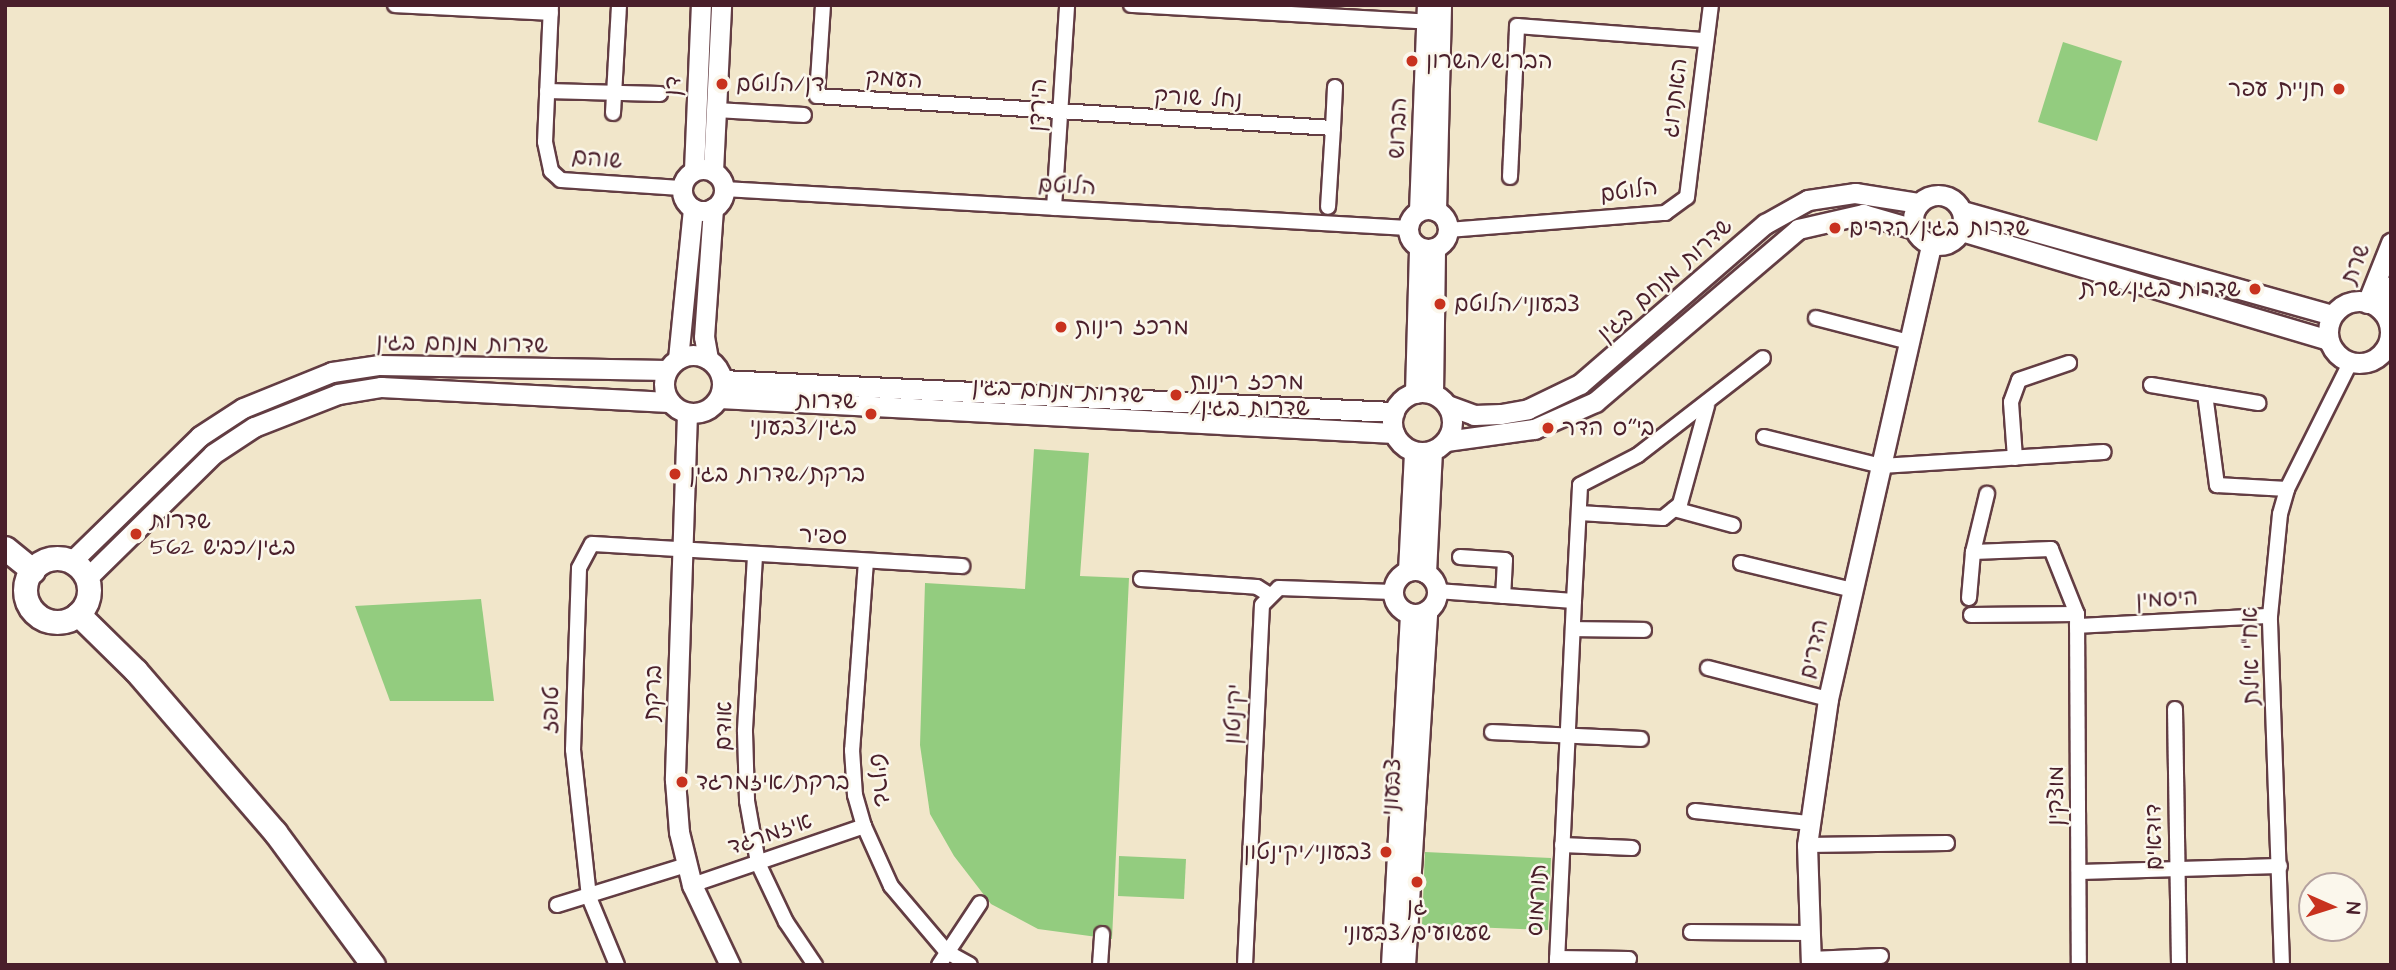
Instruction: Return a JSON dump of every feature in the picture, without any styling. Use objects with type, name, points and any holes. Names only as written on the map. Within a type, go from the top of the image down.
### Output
[{"type":"main road","points":[[5,548],[33,571]]},
{"type":"main road","points":[[47,559],[78,570],[88,597],[78,614],[52,622],[32,610],[25,587],[33,571],[47,559]]},
{"type":"main road","points":[[78,614],[136,671],[275,832],[373,965]]},
{"type":"street","points":[[395,5],[551,9]]},
{"type":"street","name":"שוהם","points":[[613,113],[619,5]]},
{"type":"street","name":"דן","points":[[702,5],[704,170]]},
{"type":"street","name":"דן","points":[[704,170],[716,110],[721,5]]},
{"type":"street","name":"העמק","points":[[823,5],[817,96],[1060,113]]},
{"type":"street","name":"הירדן","points":[[1054,208],[1066,5]]},
{"type":"street","points":[[1131,5],[1434,14]]},
{"type":"street","name":"האתרוג","points":[[1687,197],[1711,5]]},
{"type":"street","name":"שוהם","points":[[551,9],[545,157],[561,180],[681,188]]},
{"type":"street","name":"הברוש","points":[[1428,211],[1434,14]]},
{"type":"street","points":[[1510,177],[1517,26],[1705,40]]},
{"type":"street","points":[[1328,207],[1335,87]]},
{"type":"street","points":[[547,91],[660,94]]},
{"type":"street","name":"דן","points":[[716,110],[804,115]]},
{"type":"street","name":"נחל שורק","points":[[1060,113],[1333,128]]},
{"type":"street","points":[[703,209],[683,199],[681,188],[684,178],[704,170],[724,190],[703,209],[673,364],[664,386],[669,402],[687,413],[706,411],[721,389],[708,359],[704,337],[703,209]]},
{"type":"street","name":"הלוטם","points":[[724,190],[1408,228]]},
{"type":"street","name":"שדרות מנחם בגין","points":[[1432,397],[1475,415],[1501,414],[1528,408],[1580,384],[1765,224],[1808,200],[1855,193],[1919,203]]},
{"type":"street","points":[[1962,211],[1961,231],[1948,244],[1931,245],[1914,229],[1919,203],[1930,196],[1946,196],[1962,211],[2332,314]]},
{"type":"street","name":"הלוטם","points":[[1448,230],[1665,213],[1687,197]]},
{"type":"street","points":[[1428,211],[1448,230],[1427,248],[1409,238],[1408,228],[1428,211]]},
{"type":"street","name":"שדרות מנחם בגין","points":[[1431,448],[1534,429],[1595,402],[1798,229],[1863,214],[1914,229]]},
{"type":"street","points":[[1961,231],[2328,340],[2340,358],[2350,363],[2372,361],[2387,353],[2382,317],[2349,302],[2332,314],[2328,340]]},
{"type":"street","name":"שרת","points":[[2382,317],[2391,243]]},
{"type":"street","name":"הדרים","points":[[1881,956],[1811,962],[1807,845],[1828,699],[1931,245]]},
{"type":"street","points":[[1417,572],[1431,448],[1452,423],[1432,397],[1427,248]]},
{"type":"street","name":"שרת","points":[[2382,317],[2391,286]]},
{"type":"street","points":[[1816,318],[1909,342]]},
{"type":"street","points":[[673,364],[693,355],[708,359]]},
{"type":"street","name":"תורמוס","points":[[1629,959],[1557,961],[1580,485],[1637,455],[1707,406],[1763,358]]},
{"type":"street","points":[[2015,458],[2011,401],[2019,380],[2069,363]]},
{"type":"street","name":"אח\"י אילת","points":[[2282,965],[2270,617],[2280,514],[2287,489],[2350,363]]},
{"type":"street","name":"שדרות מנחם בגין","points":[[78,570],[200,436],[243,408],[332,372],[379,365],[673,364]]},
{"type":"street","points":[[2151,386],[2258,403]]},
{"type":"street","name":"שדרות מנחם בגין","points":[[78,570],[214,454],[254,427],[338,394],[381,387],[669,402]]},
{"type":"street","name":"שדרות מנחם בגין","points":[[721,389],[1394,412]]},
{"type":"street","name":"שדרות מנחם בגין","points":[[721,389],[1394,433]]},
{"type":"street","points":[[2205,394],[2217,485],[2287,489]]},
{"type":"street","points":[[1431,448],[1394,433],[1394,412],[1432,397]]},
{"type":"street","points":[[1579,513],[1663,517],[1680,504],[1707,406]]},
{"type":"street","name":"ברקת","points":[[687,413],[675,780],[686,866],[692,885],[730,965]]},
{"type":"street","points":[[1764,437],[1881,466],[2104,452]]},
{"type":"street","points":[[1969,598],[1973,552],[1987,494]]},
{"type":"street","points":[[1674,509],[1733,525]]},
{"type":"street","name":"טופז","points":[[617,965],[589,897],[573,750],[579,568],[592,544],[681,552]]},
{"type":"street","points":[[1973,552],[2051,549],[2077,620]]},
{"type":"street","name":"ספיר","points":[[681,552],[962,566]]},
{"type":"street","name":"אודם","points":[[755,556],[745,732],[747,801],[758,863],[786,922],[815,965]]},
{"type":"street","points":[[1460,556],[1505,559],[1503,596]]},
{"type":"street","name":"גרניט","points":[[866,561],[852,750],[855,795],[864,826],[891,886],[943,959],[970,965]]},
{"type":"street","points":[[1741,563],[1853,590]]},
{"type":"street","points":[[1417,572],[1437,591],[1574,601]]},
{"type":"street","points":[[1417,572],[1397,579],[1393,592],[1397,606],[1418,613],[1437,591]]},
{"type":"street","points":[[1141,579],[1257,587],[1268,594],[1279,588],[1393,592]]},
{"type":"street","name":"יקינטון","points":[[1245,965],[1262,605],[1268,594]]},
{"type":"street","name":"צבעוני","points":[[1391,965],[1418,613]]},
{"type":"street","name":"צבעוני","points":[[1405,965],[1418,613]]},
{"type":"street","name":"היסמין","points":[[1971,615],[2077,620],[2270,617]]},
{"type":"street","name":"מוצקין","points":[[2077,620],[2080,965]]},
{"type":"street","points":[[1573,629],[1644,631]]},
{"type":"street","points":[[1708,668],[1828,699]]},
{"type":"street","name":"דודאים","points":[[2175,709],[2179,965]]},
{"type":"street","points":[[1492,732],[1568,738],[1642,739]]},
{"type":"street","points":[[1695,811],[1810,823]]},
{"type":"street","name":"איזמרגד","points":[[692,885],[864,826]]},
{"type":"street","points":[[1807,845],[1947,843]]},
{"type":"street","name":"תורמוס","points":[[1562,845],[1632,848]]},
{"type":"street","points":[[557,905],[686,866]]},
{"type":"street","points":[[2079,872],[2280,866]]},
{"type":"street","points":[[943,959],[980,902]]},
{"type":"street","points":[[1691,932],[1810,933]]},
{"type":"street","points":[[1100,965],[1102,934]]},
{"type":"green space","points":[[2063,42],[2122,61],[2097,141],[2038,122]]},
{"type":"green space","points":[[1034,449],[1089,453],[1080,576],[1129,578],[1112,939],[1038,929],[991,904],[954,856],[930,814],[920,745],[925,583],[1025,589]]},
{"type":"green space","points":[[481,599],[494,701],[390,701],[355,606]]},
{"type":"green space","points":[[1425,852],[1551,858],[1548,930],[1422,925]]},
{"type":"green space","points":[[1119,856],[1186,859],[1184,899],[1118,896]]},
{"type":"place","name":"הברוש/השרון","points":[[1412,61]]},
{"type":"place","name":"דן/הלוטם","points":[[722,84]]},
{"type":"place","name":"חניית עפר","points":[[2339,89]]},
{"type":"place","name":"שדרות בגין/הדרים","points":[[1835,228]]},
{"type":"place","name":"שדרות בגין/שרת","points":[[2255,289]]},
{"type":"place","name":"צבעוני/הלוטם","points":[[1440,304]]},
{"type":"place","name":"מרכז רינות","points":[[1061,327]]},
{"type":"place","name":"מרכז רינות /שדרות בגין","points":[[1176,395]]},
{"type":"place","name":"שדרות בגין/צבעוני","points":[[871,414]]},
{"type":"place","name":"בי״ס הדר","points":[[1548,428]]},
{"type":"place","name":"ברקת/שדרות בגין","points":[[675,474]]},
{"type":"place","name":"שדרות בגין/כביש 562","points":[[136,534]]},
{"type":"place","name":"ברקת/איזמרגד","points":[[682,782]]},
{"type":"place","name":"צבעוני/יקינטון","points":[[1386,852]]},
{"type":"place","name":"גן שעשועים/צבעוני","points":[[1417,882]]}]
